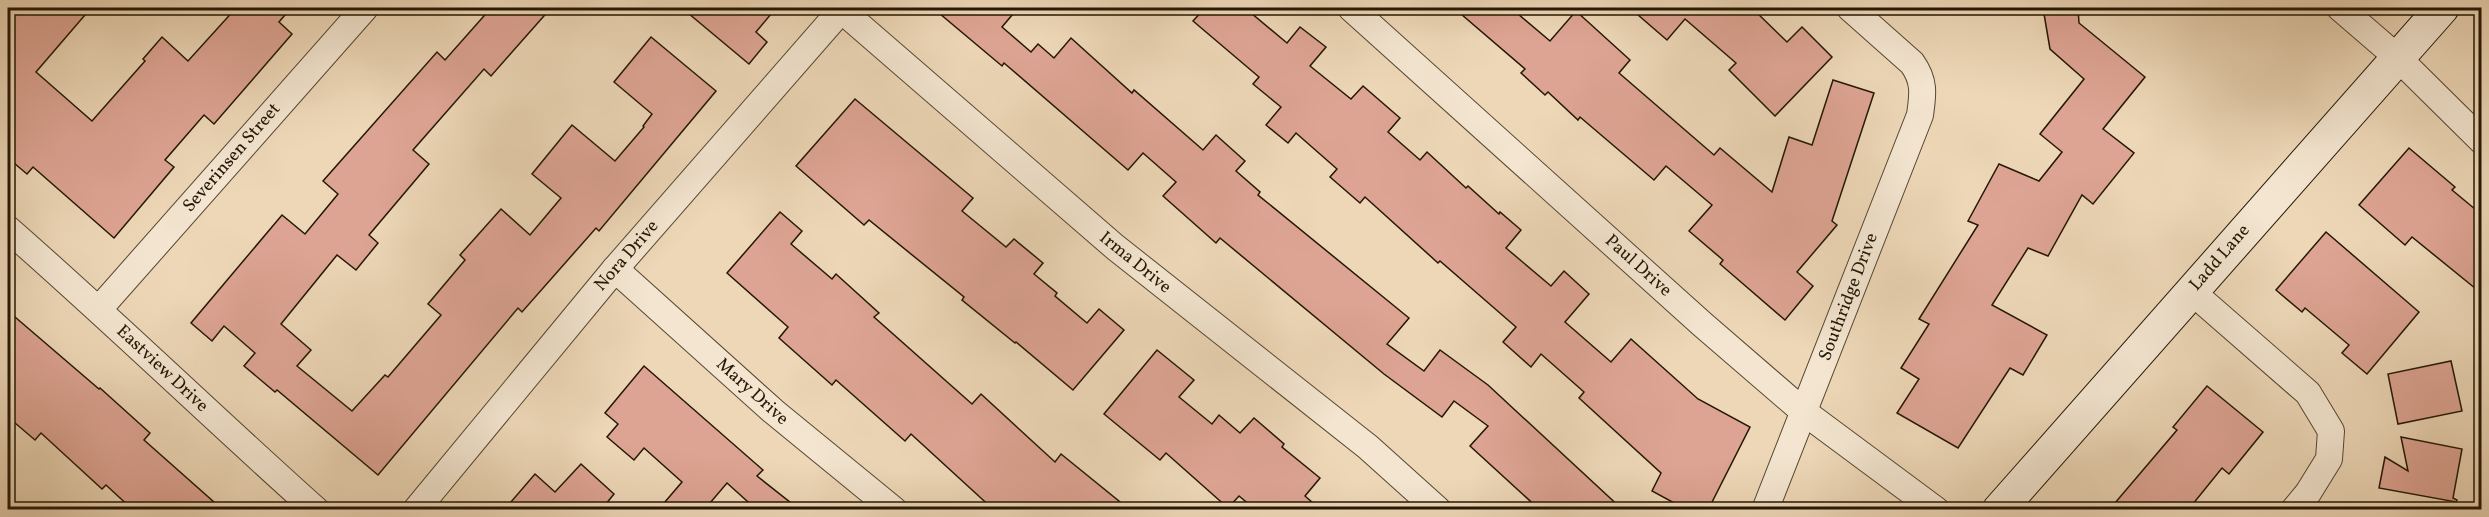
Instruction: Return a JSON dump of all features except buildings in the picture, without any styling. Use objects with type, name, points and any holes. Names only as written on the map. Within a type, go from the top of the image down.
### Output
[{"type":"street","name":"Severinsen Street","points":[[99,309],[365,8]]},
{"type":"street","name":"Nora Drive","points":[[416,510],[615,269],[841,8]]},
{"type":"street","name":"Irma Drive","points":[[841,8],[1115,247],[1368,447],[1438,510]]},
{"type":"street","name":"Paul Drive","points":[[1352,8],[1804,412],[1936,510]]},
{"type":"street","name":"Southridge Drive","points":[[1765,510],[1920,115],[1922,81],[1912,63],[1850,8]]},
{"type":"street","points":[[2340,8],[2398,58],[2481,141]]},
{"type":"street","name":"Ladd Lane","points":[[1999,510],[2442,8]]},
{"type":"street","name":"Eastview Drive","points":[[8,229],[99,309],[316,510]]},
{"type":"street","name":"Mary Drive","points":[[615,269],[796,431],[894,510]]},
{"type":"street","points":[[2191,291],[2308,393],[2331,431],[2329,459],[2308,493],[2294,510]]}]
